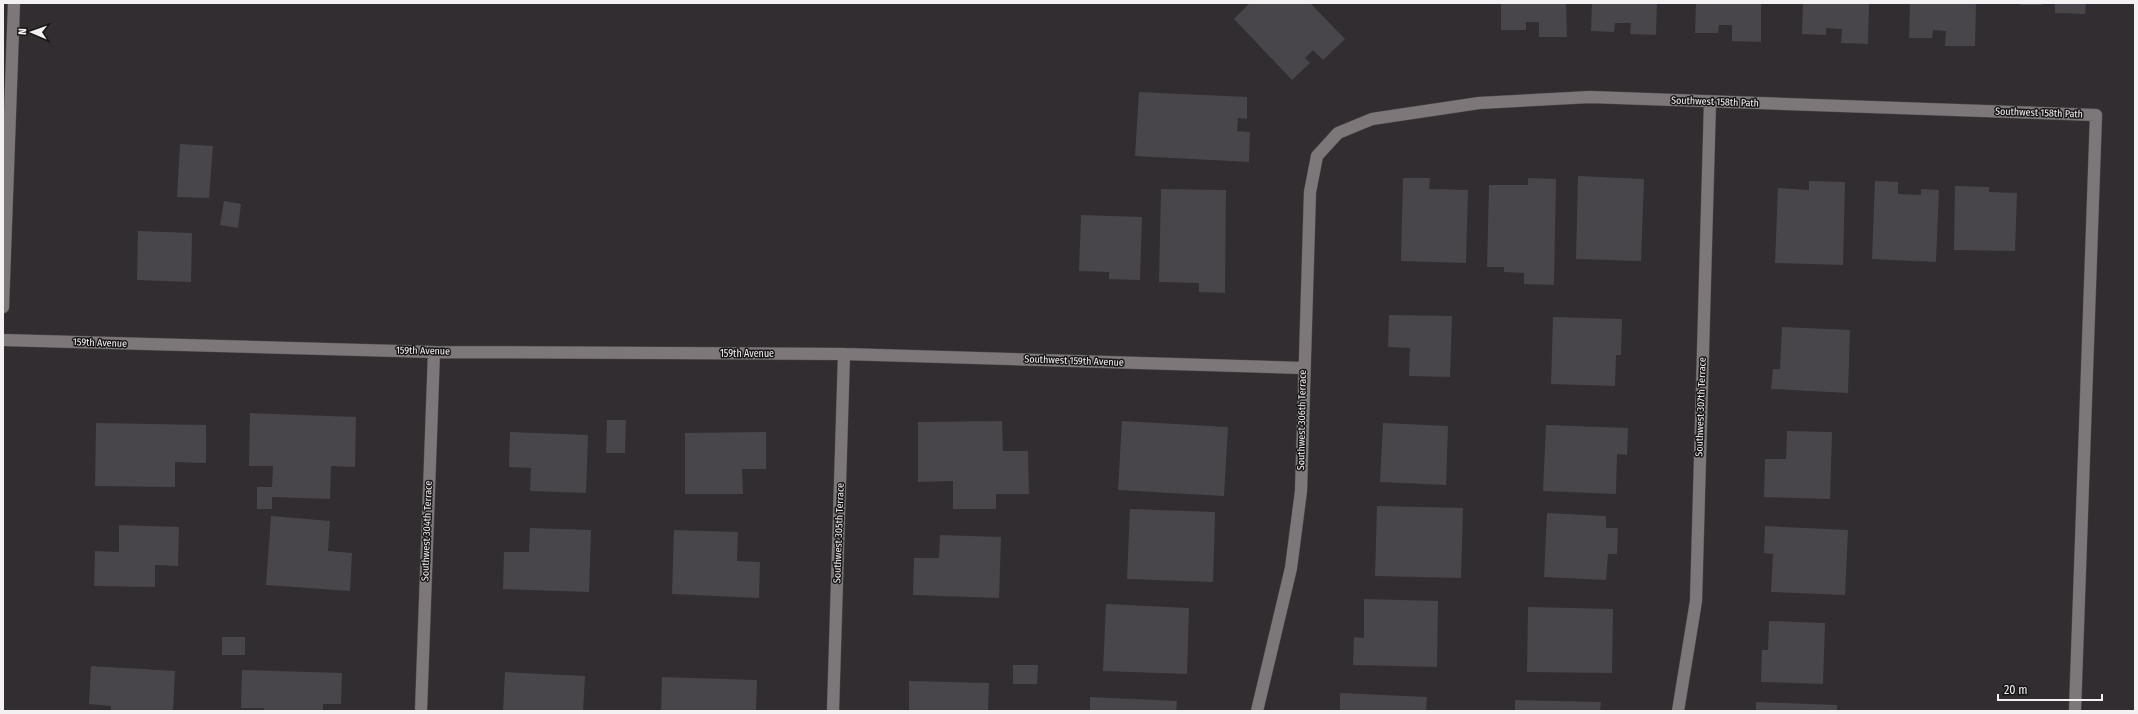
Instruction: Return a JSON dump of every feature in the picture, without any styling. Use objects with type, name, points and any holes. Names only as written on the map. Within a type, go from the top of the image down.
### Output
[{"type":"street","points":[[3,307],[6,132],[14,3]]},
{"type":"street","name":"Southwest 158th Path","points":[[1338,133],[1372,119],[1479,103],[1590,97],[2096,115],[2075,711]]},
{"type":"street","name":"Southwest 307th Terrace","points":[[1678,711],[1696,601],[1710,102]]},
{"type":"street","name":"Southwest 306th Terrace","points":[[1257,711],[1291,568],[1301,491],[1310,192],[1317,156],[1338,133]]},
{"type":"street","name":"159th Avenue","points":[[3,340],[434,352],[844,354]]},
{"type":"street","name":"Southwest 304th Terrace","points":[[421,711],[434,352]]},
{"type":"street","name":"Southwest 159th Avenue","points":[[844,354],[1304,368]]},
{"type":"street","name":"Southwest 305th Terrace","points":[[833,711],[844,354]]},
{"type":"building","points":[[1250,3],[1310,3],[1345,39],[1323,60],[1313,50],[1305,58],[1310,63],[1292,80],[1234,19]]},
{"type":"building","points":[[1501,3],[1566,3],[1567,37],[1539,37],[1539,22],[1526,22],[1526,30],[1501,30]]},
{"type":"building","points":[[1592,3],[1657,3],[1656,35],[1630,34],[1631,23],[1615,23],[1614,32],[1591,31]]},
{"type":"building","points":[[1696,3],[1761,3],[1761,42],[1732,41],[1732,25],[1719,25],[1718,33],[1695,33]]},
{"type":"building","points":[[1803,3],[1869,3],[1868,44],[1841,43],[1842,29],[1826,28],[1826,35],[1802,34]]},
{"type":"building","points":[[1910,3],[1976,3],[1975,46],[1945,46],[1946,31],[1933,30],[1932,38],[1909,38]]},
{"type":"building","points":[[2020,3],[2042,3],[2042,5],[2020,5]]},
{"type":"building","points":[[2055,3],[2086,3],[2085,14],[2055,13]]},
{"type":"building","points":[[1139,92],[1247,97],[1247,119],[1238,118],[1237,131],[1250,132],[1249,162],[1135,156]]},
{"type":"building","points":[[180,144],[213,146],[209,198],[177,197]]},
{"type":"building","points":[[1578,176],[1644,179],[1641,261],[1576,259]]},
{"type":"building","points":[[1403,178],[1430,178],[1429,189],[1468,190],[1466,263],[1401,261]]},
{"type":"building","points":[[1528,178],[1556,179],[1554,285],[1524,284],[1524,273],[1504,272],[1504,267],[1487,267],[1489,185],[1528,185]]},
{"type":"building","points":[[1809,181],[1845,182],[1843,265],[1775,263],[1778,188],[1809,190]]},
{"type":"building","points":[[1875,181],[1898,182],[1898,194],[1921,195],[1921,189],[1939,190],[1936,262],[1872,259]]},
{"type":"building","points":[[1955,186],[1989,187],[1989,192],[2017,193],[2015,251],[1954,250]]},
{"type":"building","points":[[1161,189],[1226,190],[1225,293],[1199,292],[1199,283],[1159,282]]},
{"type":"building","points":[[224,201],[241,204],[238,228],[220,225]]},
{"type":"building","points":[[1081,215],[1142,217],[1140,280],[1109,279],[1109,272],[1079,271]]},
{"type":"building","points":[[138,231],[192,233],[191,282],[137,280]]},
{"type":"building","points":[[1389,315],[1452,316],[1450,377],[1409,376],[1410,348],[1388,347]]},
{"type":"building","points":[[1553,317],[1622,319],[1621,355],[1616,355],[1615,386],[1551,384]]},
{"type":"building","points":[[1782,327],[1850,330],[1848,393],[1771,389],[1773,369],[1780,369]]},
{"type":"building","points":[[250,413],[356,417],[355,467],[331,466],[330,499],[272,497],[272,509],[257,509],[257,487],[272,487],[273,466],[249,466]]},
{"type":"building","points":[[607,420],[626,420],[625,453],[606,453]]},
{"type":"building","points":[[1002,421],[1003,451],[1028,451],[1029,494],[996,494],[996,509],[953,509],[953,481],[918,482],[918,422]]},
{"type":"building","points":[[1122,421],[1228,427],[1224,496],[1118,490]]},
{"type":"building","points":[[96,423],[206,425],[206,463],[175,462],[175,487],[95,486]]},
{"type":"building","points":[[1383,423],[1448,426],[1446,485],[1380,482]]},
{"type":"building","points":[[1546,425],[1628,428],[1627,455],[1617,454],[1616,494],[1543,491]]},
{"type":"building","points":[[1787,431],[1832,432],[1830,499],[1764,497],[1765,459],[1786,459]]},
{"type":"building","points":[[510,432],[588,435],[586,493],[530,491],[531,468],[509,467]]},
{"type":"building","points":[[766,432],[766,469],[742,469],[743,494],[685,494],[685,433]]},
{"type":"building","points":[[1377,506],[1463,508],[1461,578],[1375,576]]},
{"type":"building","points":[[1130,509],[1215,512],[1213,582],[1127,579]]},
{"type":"building","points":[[1547,513],[1606,516],[1606,528],[1618,528],[1617,554],[1608,554],[1606,580],[1544,577]]},
{"type":"building","points":[[271,516],[330,521],[328,551],[352,553],[350,591],[266,585]]},
{"type":"building","points":[[119,525],[179,527],[178,566],[155,565],[155,587],[94,586],[95,551],[119,552]]},
{"type":"building","points":[[1765,526],[1848,530],[1845,595],[1771,592],[1773,554],[1764,553]]},
{"type":"building","points":[[530,528],[591,530],[589,592],[503,589],[504,552],[529,552]]},
{"type":"building","points":[[674,530],[738,532],[737,561],[760,562],[759,598],[672,594]]},
{"type":"building","points":[[940,535],[1001,537],[999,598],[913,595],[914,558],[939,558]]},
{"type":"building","points":[[1364,599],[1438,601],[1437,667],[1353,665],[1354,637],[1364,638]]},
{"type":"building","points":[[1106,604],[1189,608],[1187,674],[1103,671]]},
{"type":"building","points":[[1528,607],[1613,609],[1612,673],[1527,672]]},
{"type":"building","points":[[1769,621],[1825,623],[1823,684],[1761,682],[1762,650],[1768,650]]},
{"type":"building","points":[[222,637],[245,637],[245,655],[222,655]]},
{"type":"building","points":[[1013,665],[1038,665],[1037,684],[1013,684]]},
{"type":"building","points":[[91,666],[175,671],[173,711],[111,711],[111,706],[89,704]]},
{"type":"building","points":[[242,670],[342,673],[341,704],[323,704],[323,711],[264,711],[264,708],[241,708]]},
{"type":"building","points":[[505,672],[585,676],[583,711],[503,711]]},
{"type":"building","points":[[662,677],[757,680],[756,711],[661,711]]},
{"type":"building","points":[[909,681],[989,683],[988,711],[909,711]]},
{"type":"building","points":[[1340,693],[1427,697],[1426,711],[1340,711]]},
{"type":"building","points":[[1090,697],[1177,701],[1176,711],[1090,711]]},
{"type":"building","points":[[1515,700],[1601,702],[1600,711],[1515,711]]},
{"type":"building","points":[[1756,702],[1837,705],[1837,711],[1756,711]]}]
